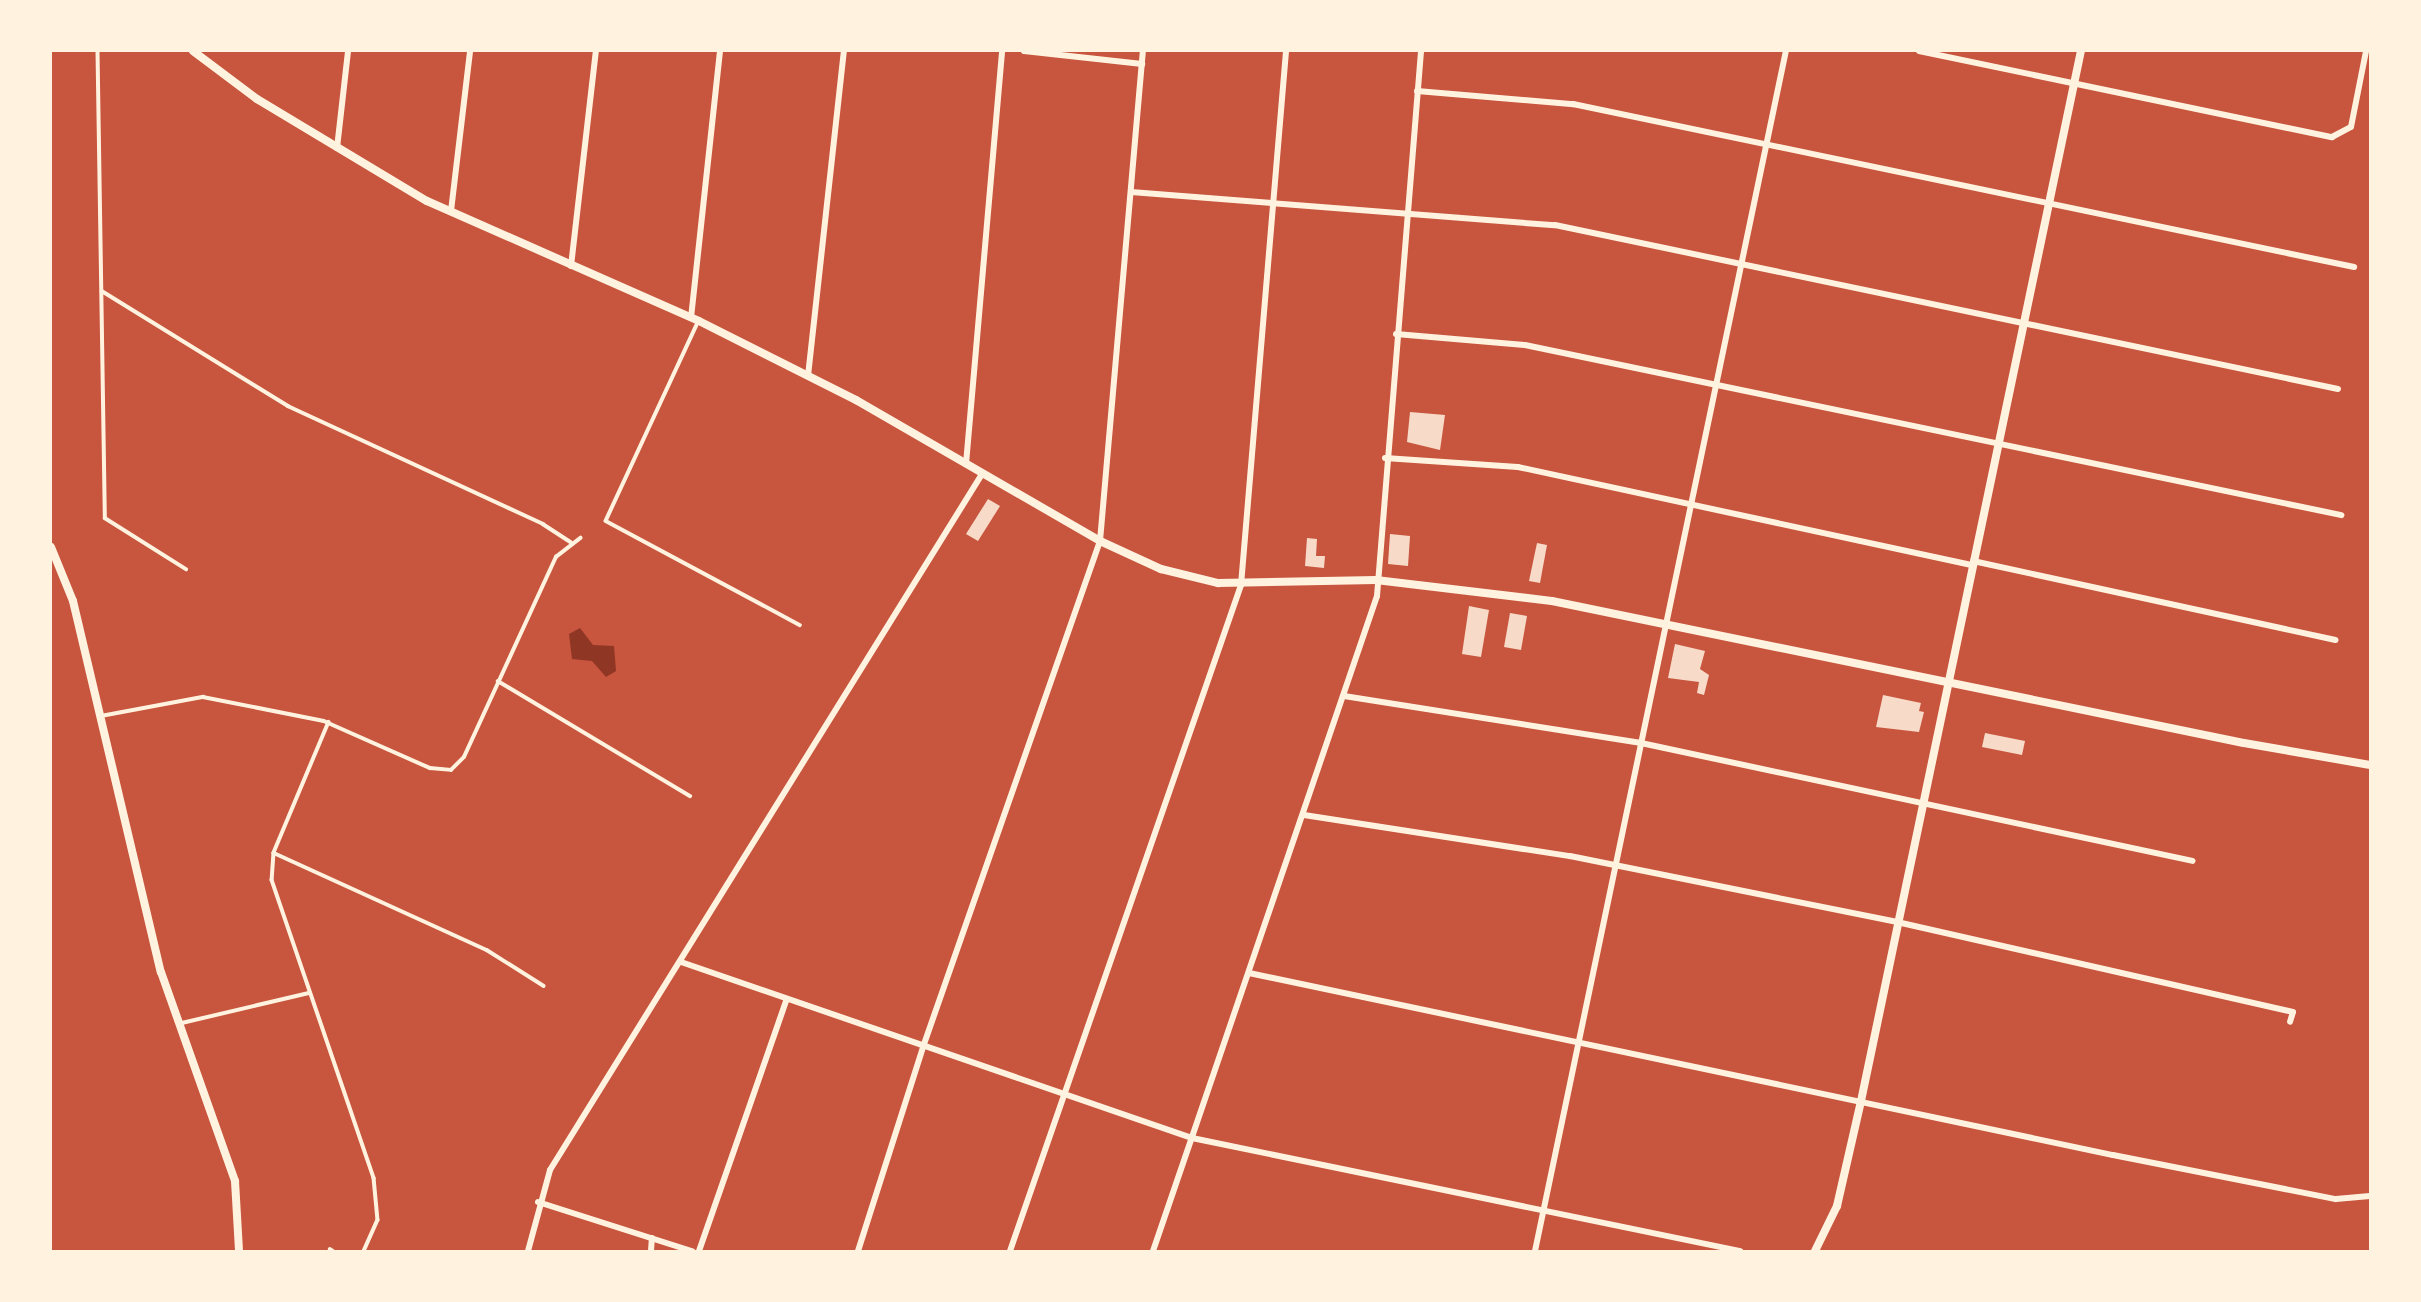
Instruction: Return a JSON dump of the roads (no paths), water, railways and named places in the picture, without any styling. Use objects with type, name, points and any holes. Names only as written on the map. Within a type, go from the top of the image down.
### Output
[{"type":"street","points":[[193,51],[257,99],[337,148],[451,211],[695,320],[808,376],[1100,541],[1168,571],[1241,585],[1376,580],[1482,590],[2370,765]]},
{"type":"street","points":[[337,148],[348,51]]},
{"type":"street","points":[[451,211],[470,51]]},
{"type":"street","points":[[571,266],[596,51]]},
{"type":"street","points":[[695,320],[720,51]]},
{"type":"street","points":[[808,376],[844,51]]},
{"type":"street","points":[[966,464],[1002,51]]},
{"type":"street","points":[[1024,51],[1142,64]]},
{"type":"street","points":[[859,1251],[923,1047],[1100,541],[1143,51]]},
{"type":"street","points":[[1010,1251],[1241,585],[1286,51]]},
{"type":"street","points":[[1153,1251],[1377,596],[1385,457],[1421,51]]},
{"type":"street","points":[[1535,1251],[1786,51]]},
{"type":"street","points":[[1919,51],[2332,137],[2346,132],[2353,120],[2366,51]]},
{"type":"street","points":[[1815,1251],[1837,1206],[1861,1101],[2081,51]]},
{"type":"street","points":[[1417,91],[1573,104],[2354,267]]},
{"type":"street","points":[[1131,192],[1555,225],[2338,389]]},
{"type":"street","points":[[1396,334],[1525,345],[2341,515]]},
{"type":"street","points":[[1385,457],[1518,467],[2336,640]]},
{"type":"street","points":[[528,1251],[538,1202],[550,1170],[982,474]]},
{"type":"street","points":[[51,547],[72,601],[161,972],[235,1181],[239,1251]]},
{"type":"street","points":[[1344,696],[1641,743],[2193,861]]},
{"type":"street","points":[[1304,815],[1615,865],[1897,922],[2293,1012],[2290,1023]]},
{"type":"street","points":[[681,962],[1192,1138],[1740,1251]]},
{"type":"street","points":[[1249,973],[2327,1198],[2370,1196]]},
{"type":"street","points":[[699,1251],[787,999]]},
{"type":"street","points":[[538,1202],[692,1251]]},
{"type":"street","points":[[651,1251],[652,1238]]},
{"type":"lane","points":[[97,51],[105,518],[186,569]]},
{"type":"lane","points":[[102,292],[288,406],[543,524],[571,542]]},
{"type":"lane","points":[[695,320],[606,521],[800,625]]},
{"type":"lane","points":[[99,716],[198,696],[329,722],[444,771],[464,757],[556,556],[571,542],[580,538]]},
{"type":"lane","points":[[498,681],[690,796]]},
{"type":"lane","points":[[329,722],[274,853],[275,895],[359,1125],[376,1189],[378,1220],[364,1251]]},
{"type":"lane","points":[[274,853],[487,950],[544,986]]},
{"type":"lane","points":[[180,1024],[310,993]]}]
